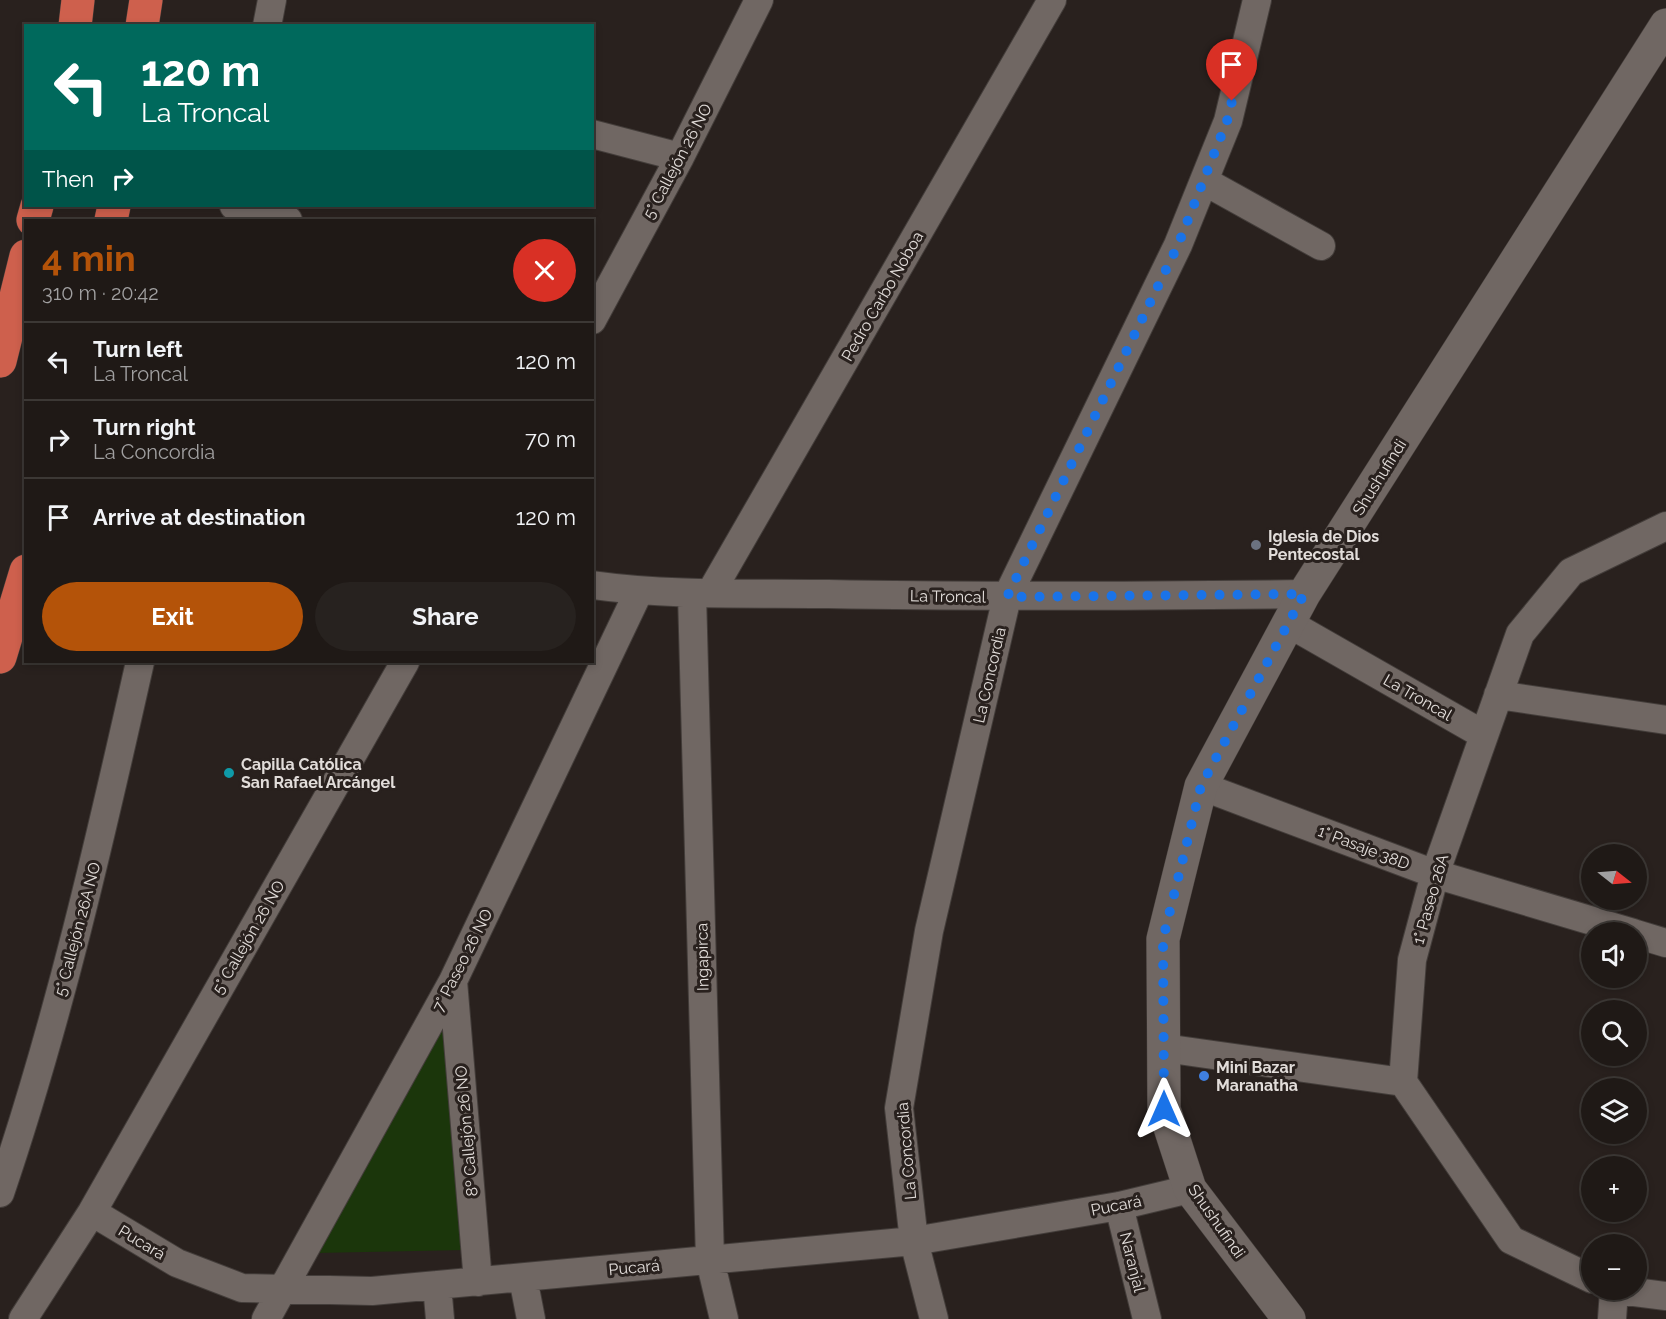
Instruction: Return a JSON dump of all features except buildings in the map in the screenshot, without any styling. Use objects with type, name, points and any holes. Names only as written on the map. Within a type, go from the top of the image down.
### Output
[{"type":"highway","points":[[75,24],[78,0]]},
{"type":"highway","points":[[142,24],[146,0]]},
{"type":"highway","points":[[0,360],[24,264]]},
{"type":"highway","points":[[0,657],[24,578]]},
{"type":"street","points":[[267,24],[272,0]]},
{"type":"street","name":"5° Callejón 26 NO","points":[[596,307],[680,157],[759,0]]},
{"type":"street","name":"Pedro Carbo Noboa","points":[[702,593],[1052,0]]},
{"type":"street","name":"La Concordia","points":[[934,1319],[914,1241],[899,1108],[928,931],[1007,597],[1178,245],[1227,121],[1257,0]]},
{"type":"street","name":"Shushufindi","points":[[1289,1319],[1190,1189],[1164,1109],[1163,939],[1201,786],[1304,594],[1666,25]]},
{"type":"street","points":[[594,135],[680,157]]},
{"type":"street","points":[[1204,181],[1321,246]]},
{"type":"street","points":[[233,211],[282,219]]},
{"type":"street","name":"1° Paseo 26A","points":[[1403,1082],[1412,960],[1435,874],[1520,634],[1570,572],[1666,526]]},
{"type":"street","name":"La Troncal","points":[[594,585],[639,591],[702,593],[1007,597],[1304,594]]},
{"type":"street","name":"7° Paseo 26 NO","points":[[266,1319],[286,1288],[453,981],[639,591]]},
{"type":"street","name":"Ingapirca","points":[[702,593],[710,1260],[724,1319]]},
{"type":"street","name":"La Troncal","points":[[1288,623],[1484,735]]},
{"type":"street","name":"5° Callejón 26A NO","points":[[0,1193],[19,1137],[90,885],[140,663]]},
{"type":"street","name":"5° Callejón 26 NO","points":[[23,1319],[92,1212],[404,663]]},
{"type":"street","points":[[1498,695],[1666,720]]},
{"type":"street","name":"1° Pasaje 38D","points":[[1201,786],[1435,874],[1598,922]]},
{"type":"street","name":"1° Pasaje 38D","points":[[1647,937],[1666,943]]},
{"type":"street","name":"8º Callejón 26 NO","points":[[453,981],[478,1282]]},
{"type":"street","points":[[1164,1048],[1403,1082],[1511,1240],[1581,1274]]},
{"type":"street","name":"Pucará","points":[[92,1212],[177,1263],[242,1288],[372,1291],[914,1241],[1119,1206],[1190,1189]]},
{"type":"street","name":"Naranjal","points":[[1119,1206],[1147,1319]]},
{"type":"street","points":[[523,1278],[531,1319]]},
{"type":"street","points":[[437,1285],[440,1319]]},
{"type":"street","points":[[1647,1294],[1666,1296]]},
{"type":"street","points":[[1612,1319],[1613,1300]]},
{"type":"green space","points":[[448,1007],[465,1250],[316,1253]]},
{"type":"place","name":"Iglesia de Dios Pentecostal","points":[[1256,545]]},
{"type":"place","name":"Capilla Católica San Rafael Arcángel","points":[[229,773]]},
{"type":"place","name":"Mini Bazar Maranatha","points":[[1204,1076]]},
{"type":"route","points":[[1164,1109],[1163,939],[1201,786],[1304,594],[1007,597],[1178,245],[1227,121],[1232,101]]}]
